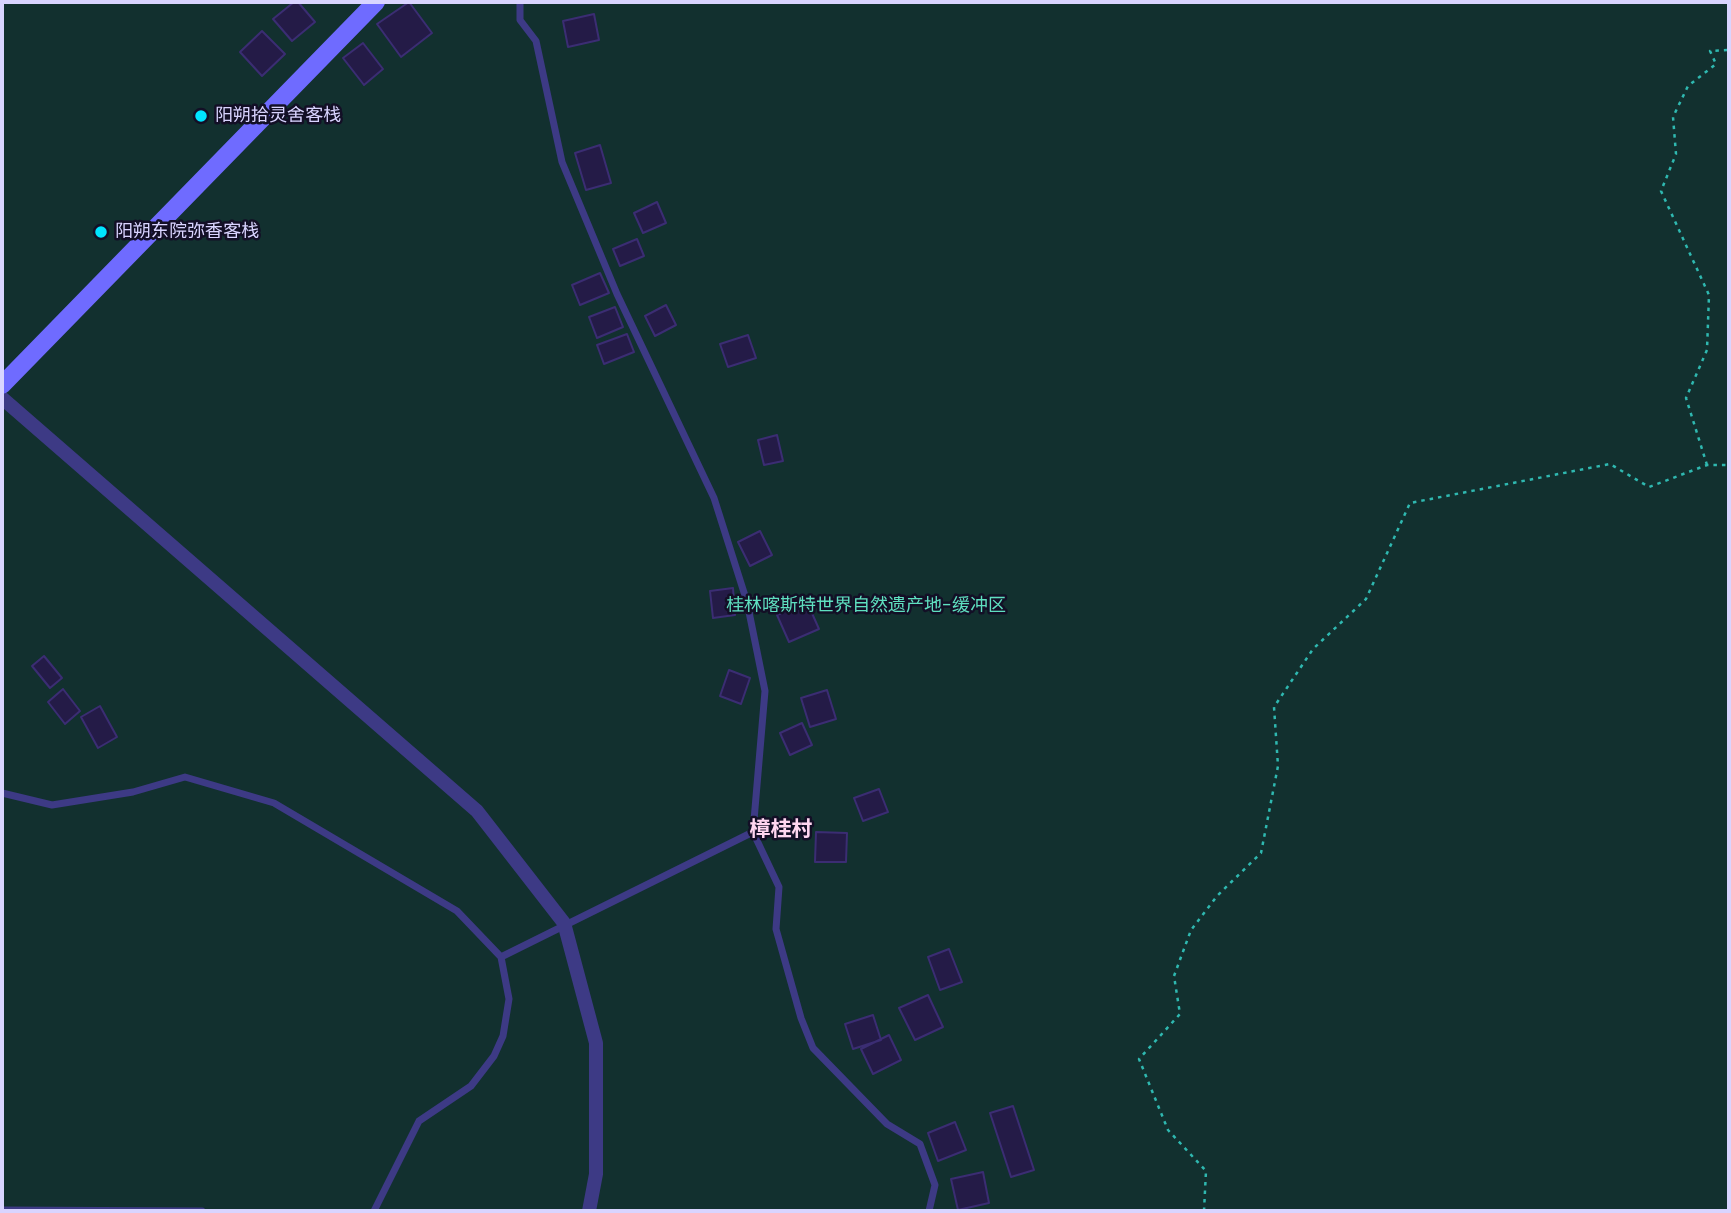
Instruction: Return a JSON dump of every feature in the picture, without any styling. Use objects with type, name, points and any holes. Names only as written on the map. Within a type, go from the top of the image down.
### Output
[{"type":"main road","points":[[2,385],[376,2]]},
{"type":"street","points":[[2,398],[477,811],[564,923],[596,1042],[596,1174],[589,1211]]},
{"type":"lane","points":[[520,2],[520,20],[536,41],[562,162],[617,294],[714,498],[747,602],[765,691],[753,832],[779,887],[776,929],[801,1018],[813,1048],[887,1124],[920,1144],[935,1185],[929,1211]]},
{"type":"lane","points":[[2,793],[52,805],[133,792],[185,777],[274,803],[457,911],[501,957],[509,999],[503,1036],[494,1056],[471,1086],[419,1121],[374,1211]]},
{"type":"lane","points":[[501,957],[564,923],[753,832]]},
{"type":"lane","points":[[2,1210],[202,1211]]},
{"type":"path","points":[[1707,465],[1686,398],[1707,350],[1709,295],[1661,191],[1676,154],[1673,117],[1688,86],[1716,64],[1710,51],[1729,50]]},
{"type":"path","points":[[1204,1211],[1206,1171],[1168,1130],[1139,1059],[1180,1014],[1174,976],[1191,930],[1217,896],[1261,853],[1278,766],[1274,707],[1313,649],[1366,599],[1410,503],[1610,464],[1649,487],[1707,465],[1729,465]]},
{"type":"green space","name":"桂林喀斯特世界自然遗产地-缓冲区","points":[[2,2],[1729,2],[1729,1211],[2,1211]]},
{"type":"building","points":[[294,2],[298,2],[315,22],[292,41],[273,19]]},
{"type":"building","points":[[409,2],[432,33],[401,57],[377,24]]},
{"type":"building","points":[[594,14],[599,40],[568,47],[563,21]]},
{"type":"building","points":[[262,31],[285,54],[262,76],[240,52]]},
{"type":"building","points":[[363,43],[383,69],[364,85],[343,58]]},
{"type":"building","points":[[600,145],[611,183],[586,190],[575,153]]},
{"type":"building","points":[[657,202],[666,223],[643,233],[634,213]]},
{"type":"building","points":[[637,239],[644,256],[620,266],[613,249]]},
{"type":"building","points":[[600,273],[609,293],[580,305],[572,285]]},
{"type":"building","points":[[666,305],[676,325],[655,336],[645,316]]},
{"type":"building","points":[[615,307],[623,327],[597,338],[589,317]]},
{"type":"building","points":[[627,334],[634,352],[604,364],[597,345]]},
{"type":"building","points":[[748,335],[756,358],[728,367],[720,344]]},
{"type":"building","points":[[777,435],[783,461],[764,465],[758,440]]},
{"type":"building","points":[[760,531],[772,555],[750,566],[738,542]]},
{"type":"building","points":[[733,588],[735,615],[713,618],[710,591]]},
{"type":"building","points":[[807,602],[819,629],[789,642],[777,615]]},
{"type":"building","points":[[44,656],[62,678],[50,688],[32,666]]},
{"type":"building","points":[[729,670],[750,678],[741,704],[720,696]]},
{"type":"building","points":[[63,689],[80,711],[65,724],[48,702]]},
{"type":"building","points":[[827,690],[836,719],[810,727],[801,698]]},
{"type":"building","points":[[100,706],[117,737],[98,748],[81,717]]},
{"type":"building","points":[[802,723],[812,745],[790,755],[780,733]]},
{"type":"building","points":[[879,789],[888,812],[863,821],[854,798]]},
{"type":"building","points":[[816,832],[847,833],[846,862],[815,862]]},
{"type":"building","points":[[949,949],[962,982],[940,990],[928,957]]},
{"type":"building","points":[[928,995],[943,1027],[915,1040],[899,1008]]},
{"type":"building","points":[[873,1015],[881,1040],[853,1049],[845,1024]]},
{"type":"building","points":[[889,1035],[901,1060],[873,1074],[861,1049]]},
{"type":"building","points":[[1013,1106],[1034,1170],[1011,1177],[990,1113]]},
{"type":"building","points":[[955,1122],[966,1150],[938,1161],[928,1133]]},
{"type":"building","points":[[983,1172],[989,1203],[958,1210],[951,1179]]},
{"type":"place","name":"阳朔拾灵舍客栈","points":[[201,116]]},
{"type":"place","name":"阳朔东院弥香客栈","points":[[101,232]]},
{"type":"district","name":"樟桂村","points":[[781,831]]}]
